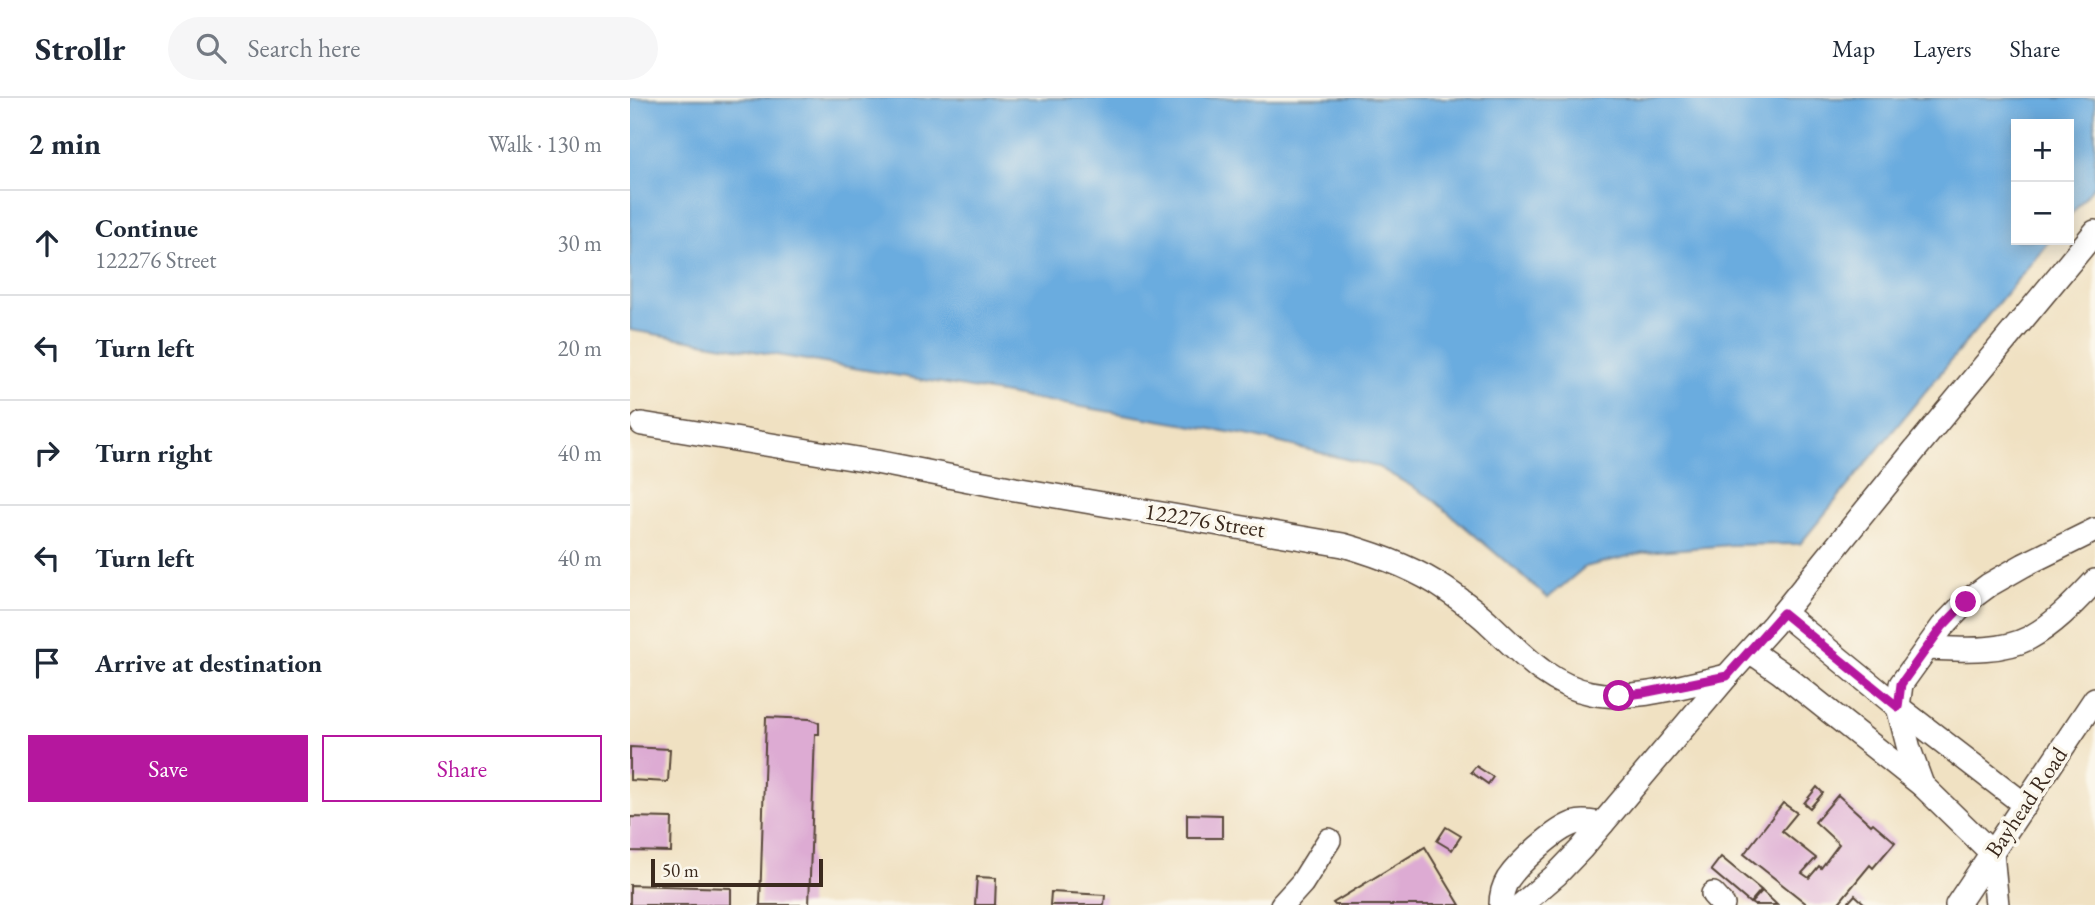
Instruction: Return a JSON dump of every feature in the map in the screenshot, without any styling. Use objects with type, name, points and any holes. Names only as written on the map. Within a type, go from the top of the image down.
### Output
[{"type":"street","points":[[1521,905],[1563,868],[1783,613],[2095,232]]},
{"type":"street","name":"122276 Street","points":[[642,424],[876,462],[1356,548],[1400,565],[1444,588],[1489,623],[1517,651],[1552,679],[1591,694],[1619,696],[1643,693],[1727,676]]},
{"type":"street","points":[[1922,785],[1898,707],[1901,684],[1942,627],[1966,602],[1989,585],[2095,530]]},
{"type":"street","points":[[1927,648],[1990,647],[2016,643],[2030,637],[2069,609],[2095,581]]},
{"type":"street","points":[[1783,613],[1898,707],[2025,805]]},
{"type":"street","points":[[1750,651],[1780,671],[1922,785],[1992,853],[1997,905]]},
{"type":"street","name":"Bayhead Road","points":[[1956,905],[2095,699]]},
{"type":"street","points":[[1501,905],[1507,879],[1544,843],[1573,823],[1582,821],[1602,824]]},
{"type":"street","points":[[1282,905],[1302,883],[1329,840]]},
{"type":"water","points":[[630,98],[2095,98],[2095,185],[2074,211],[2074,119],[2011,119],[2011,245],[2046,245],[1800,544],[1730,545],[1645,552],[1585,567],[1548,598],[1430,497],[1378,467],[1252,436],[630,330]]},
{"type":"building","points":[[766,717],[810,719],[819,723],[819,734],[815,734],[809,905],[760,905]]},
{"type":"building","points":[[630,747],[670,749],[668,782],[630,780]]},
{"type":"building","points":[[1476,766],[1493,777],[1488,784],[1471,772]]},
{"type":"building","points":[[1817,787],[1823,793],[1810,808],[1804,803]]},
{"type":"building","points":[[1838,795],[1871,825],[1873,823],[1895,842],[1873,868],[1870,865],[1837,905],[1808,905],[1744,854],[1783,803],[1797,813],[1782,831],[1816,858],[1802,873],[1809,878],[1819,866],[1821,868],[1839,844],[1815,822]]},
{"type":"building","points":[[1187,814],[1222,815],[1222,838],[1187,838]]},
{"type":"building","points":[[630,817],[672,818],[671,852],[630,851]]},
{"type":"building","points":[[1446,827],[1461,836],[1452,850],[1437,841]]},
{"type":"building","points":[[1425,847],[1460,905],[1333,903]]},
{"type":"building","points":[[1721,857],[1761,890],[1750,903],[1711,870]]},
{"type":"building","points":[[977,877],[996,878],[995,905],[975,905]]},
{"type":"building","points":[[630,885],[731,888],[731,905],[630,905]]},
{"type":"building","points":[[1762,891],[1777,905],[1751,903]]},
{"type":"building","points":[[1051,892],[1105,895],[1104,905],[1050,905]]},
{"type":"building","points":[[1855,895],[1866,905],[1846,905]]},
{"type":"route","points":[[1619,696],[1727,676],[1783,613],[1898,707],[1901,684],[1942,627],[1966,602]]}]
